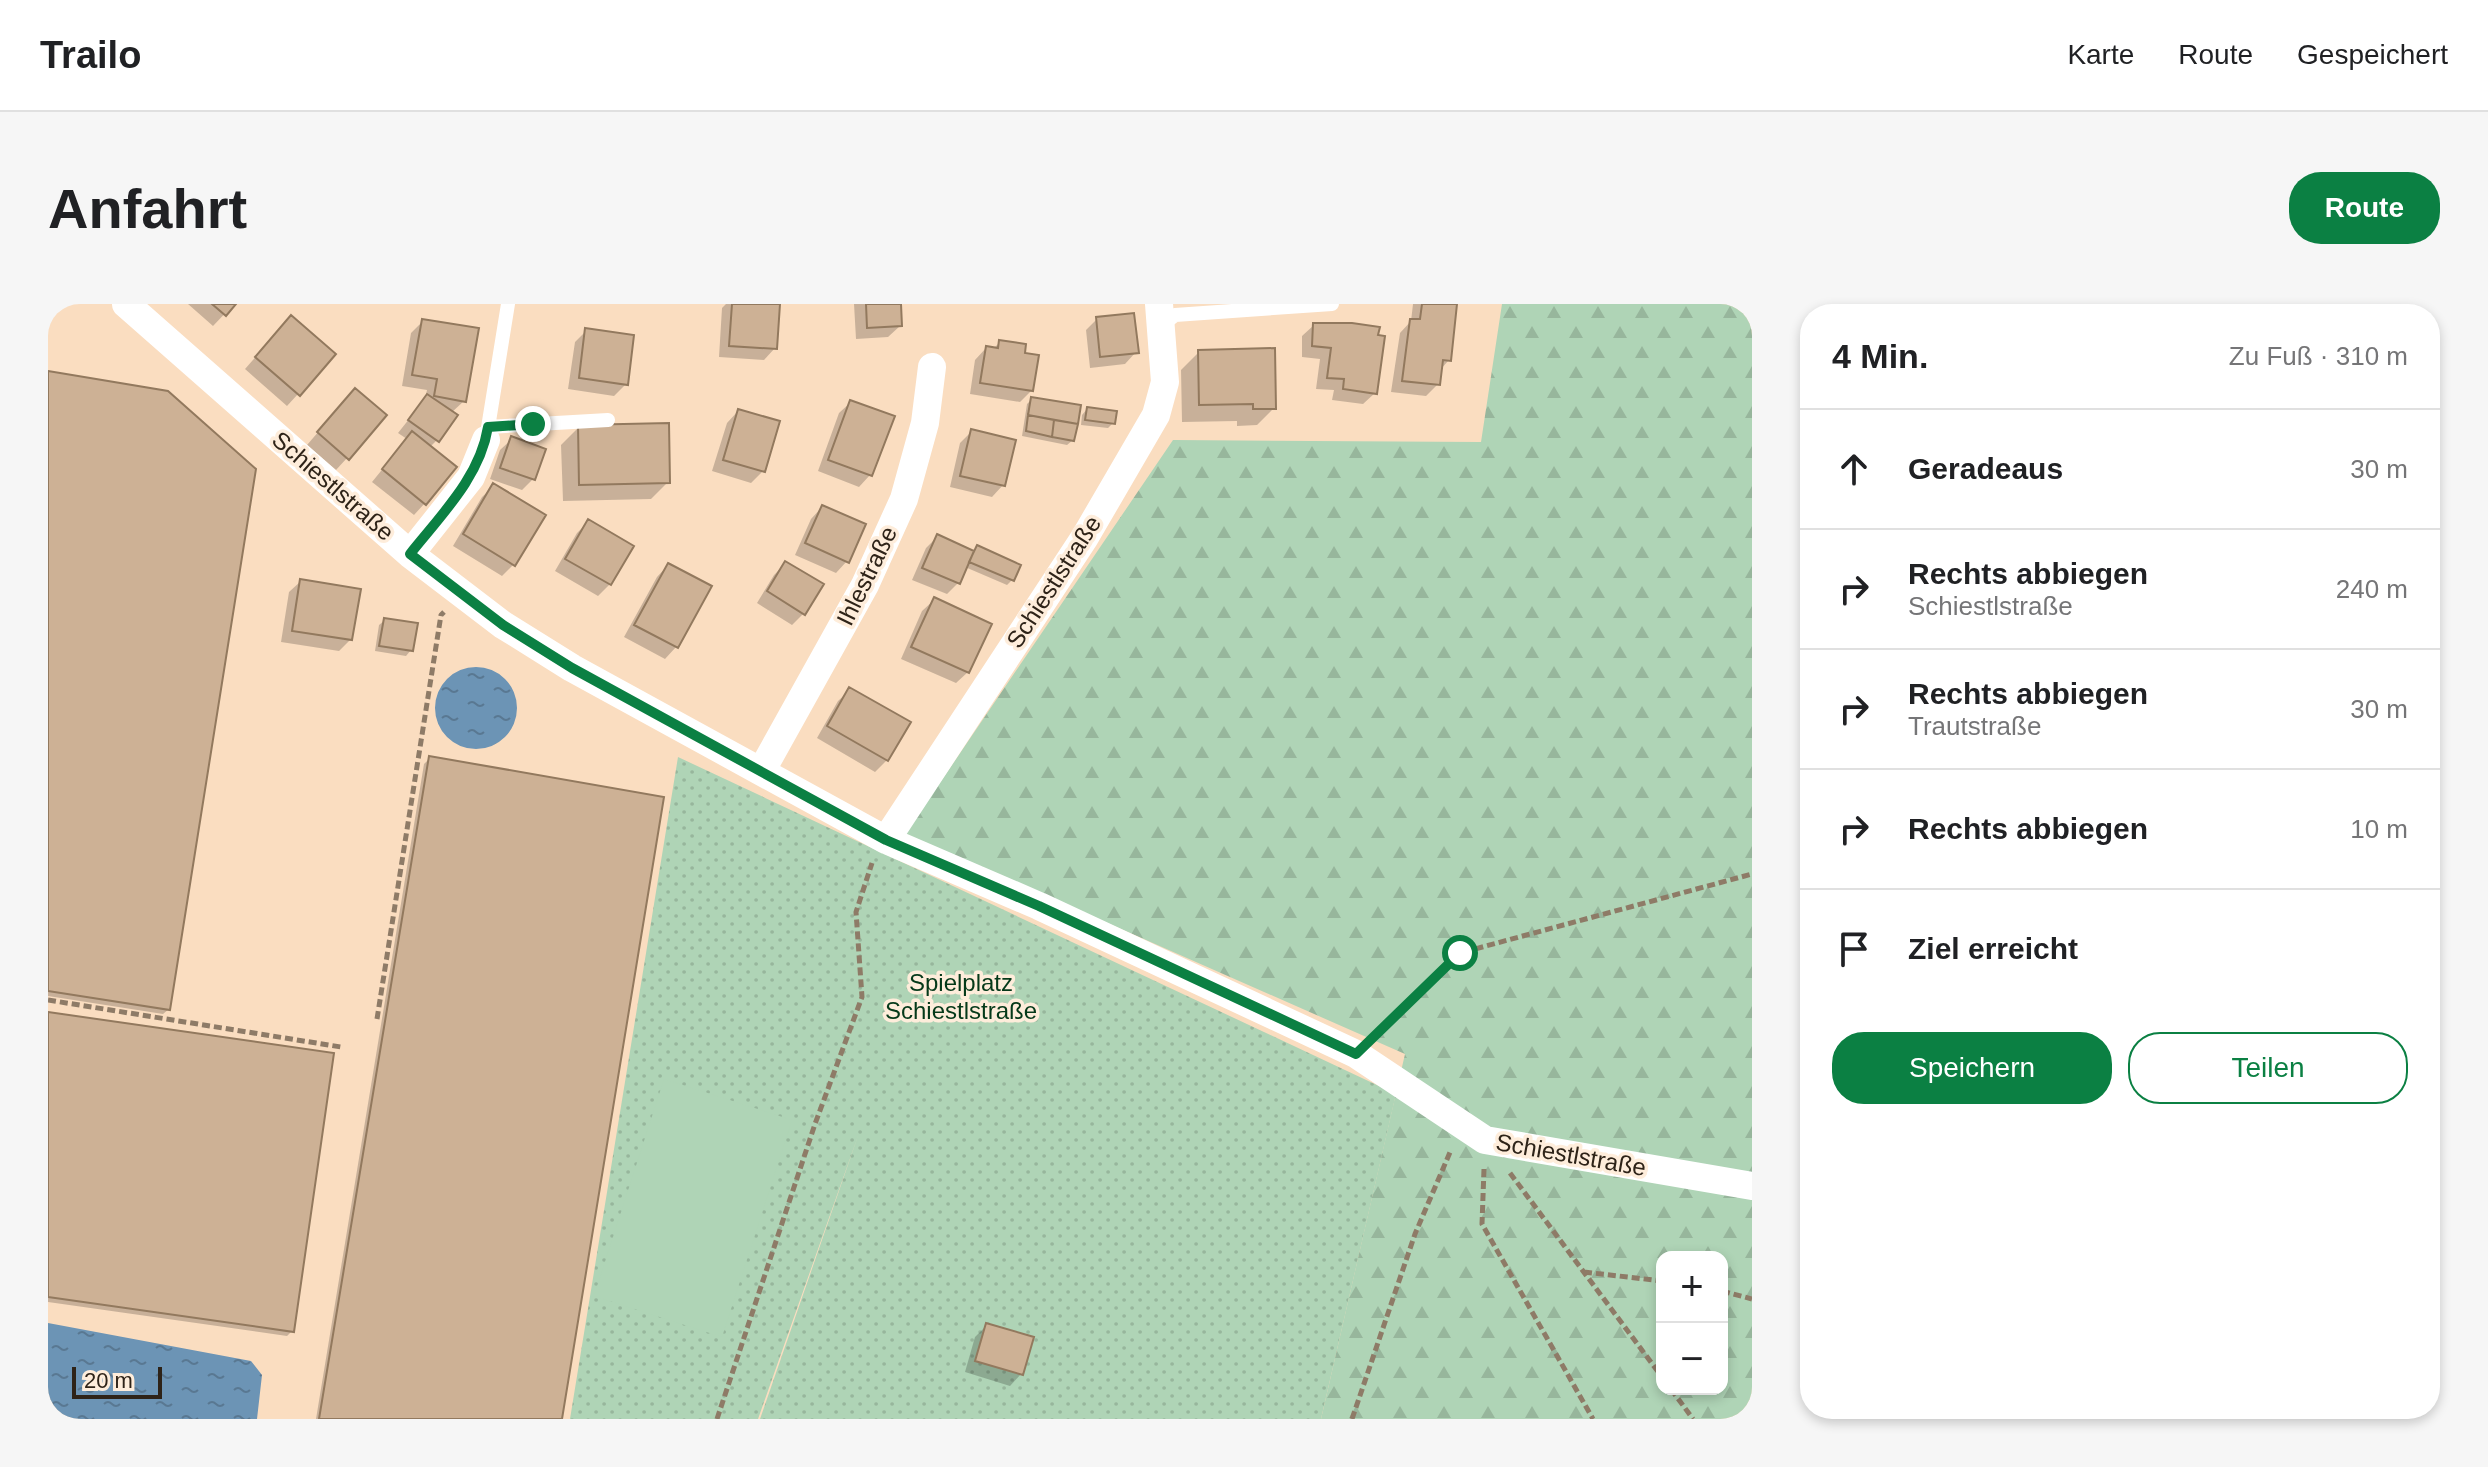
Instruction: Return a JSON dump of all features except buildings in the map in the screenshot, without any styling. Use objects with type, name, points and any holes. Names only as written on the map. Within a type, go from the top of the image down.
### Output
[{"type":"street","name":"Schiestlstraße","points":[[126,304],[410,554],[503,625],[572,668],[886,840],[1039,906],[1356,1054],[1474,1133],[1752,1186]]},
{"type":"street","name":"Schiestlstraße","points":[[886,840],[1085,537],[1156,415],[1165,382],[1159,315]]},
{"type":"street","name":"Ihlestraße","points":[[762,770],[865,585],[904,499],[925,423],[932,367]]},
{"type":"street","points":[[410,554],[471,477],[487,434]]},
{"type":"lane","points":[[508,304],[487,434],[608,420]]},
{"type":"lane","points":[[1159,315],[1332,304]]},
{"type":"path","points":[[377,1019],[441,615],[462,595]]},
{"type":"path","points":[[717,1419],[815,1124],[862,997],[856,912],[868,869],[886,840]]},
{"type":"path","points":[[1356,1054],[1460,953],[1752,874]]},
{"type":"path","points":[[48,1000],[341,1047]]},
{"type":"path","points":[[1474,1133],[1656,1369]]},
{"type":"path","points":[[1352,1419],[1415,1234],[1474,1133]]},
{"type":"path","points":[[1474,1133],[1482,1224],[1593,1419]]},
{"type":"path","points":[[1583,1272],[1656,1280]]},
{"type":"path","points":[[1728,1293],[1752,1299]]},
{"type":"path","points":[[1675,1395],[1693,1419]]},
{"type":"green space","points":[[1502,304],[1752,304],[1752,1419],[1321,1419],[1405,1054],[905,834],[1173,440],[1481,442]]},
{"type":"green space","name":"Spielplatz Schiestlstraße","points":[[678,757],[1396,1094],[1321,1419],[760,1419],[859,1133],[758,1419],[570,1419]]},
{"type":"green space","points":[[664,1079],[792,1120],[722,1337],[594,1296]]},
{"type":"water","points":[[476,667],[492,671],[505,679],[513,692],[517,708],[513,724],[505,737],[492,745],[476,749],[460,745],[447,737],[439,724],[435,708],[439,692],[447,679],[460,671]]},
{"type":"water","points":[[48,1323],[251,1361],[262,1375],[257,1419],[48,1419]]},
{"type":"route","points":[[533,424],[488,427],[471,477],[410,554],[503,625],[572,668],[886,840],[1039,906],[1356,1054],[1460,953]]}]
